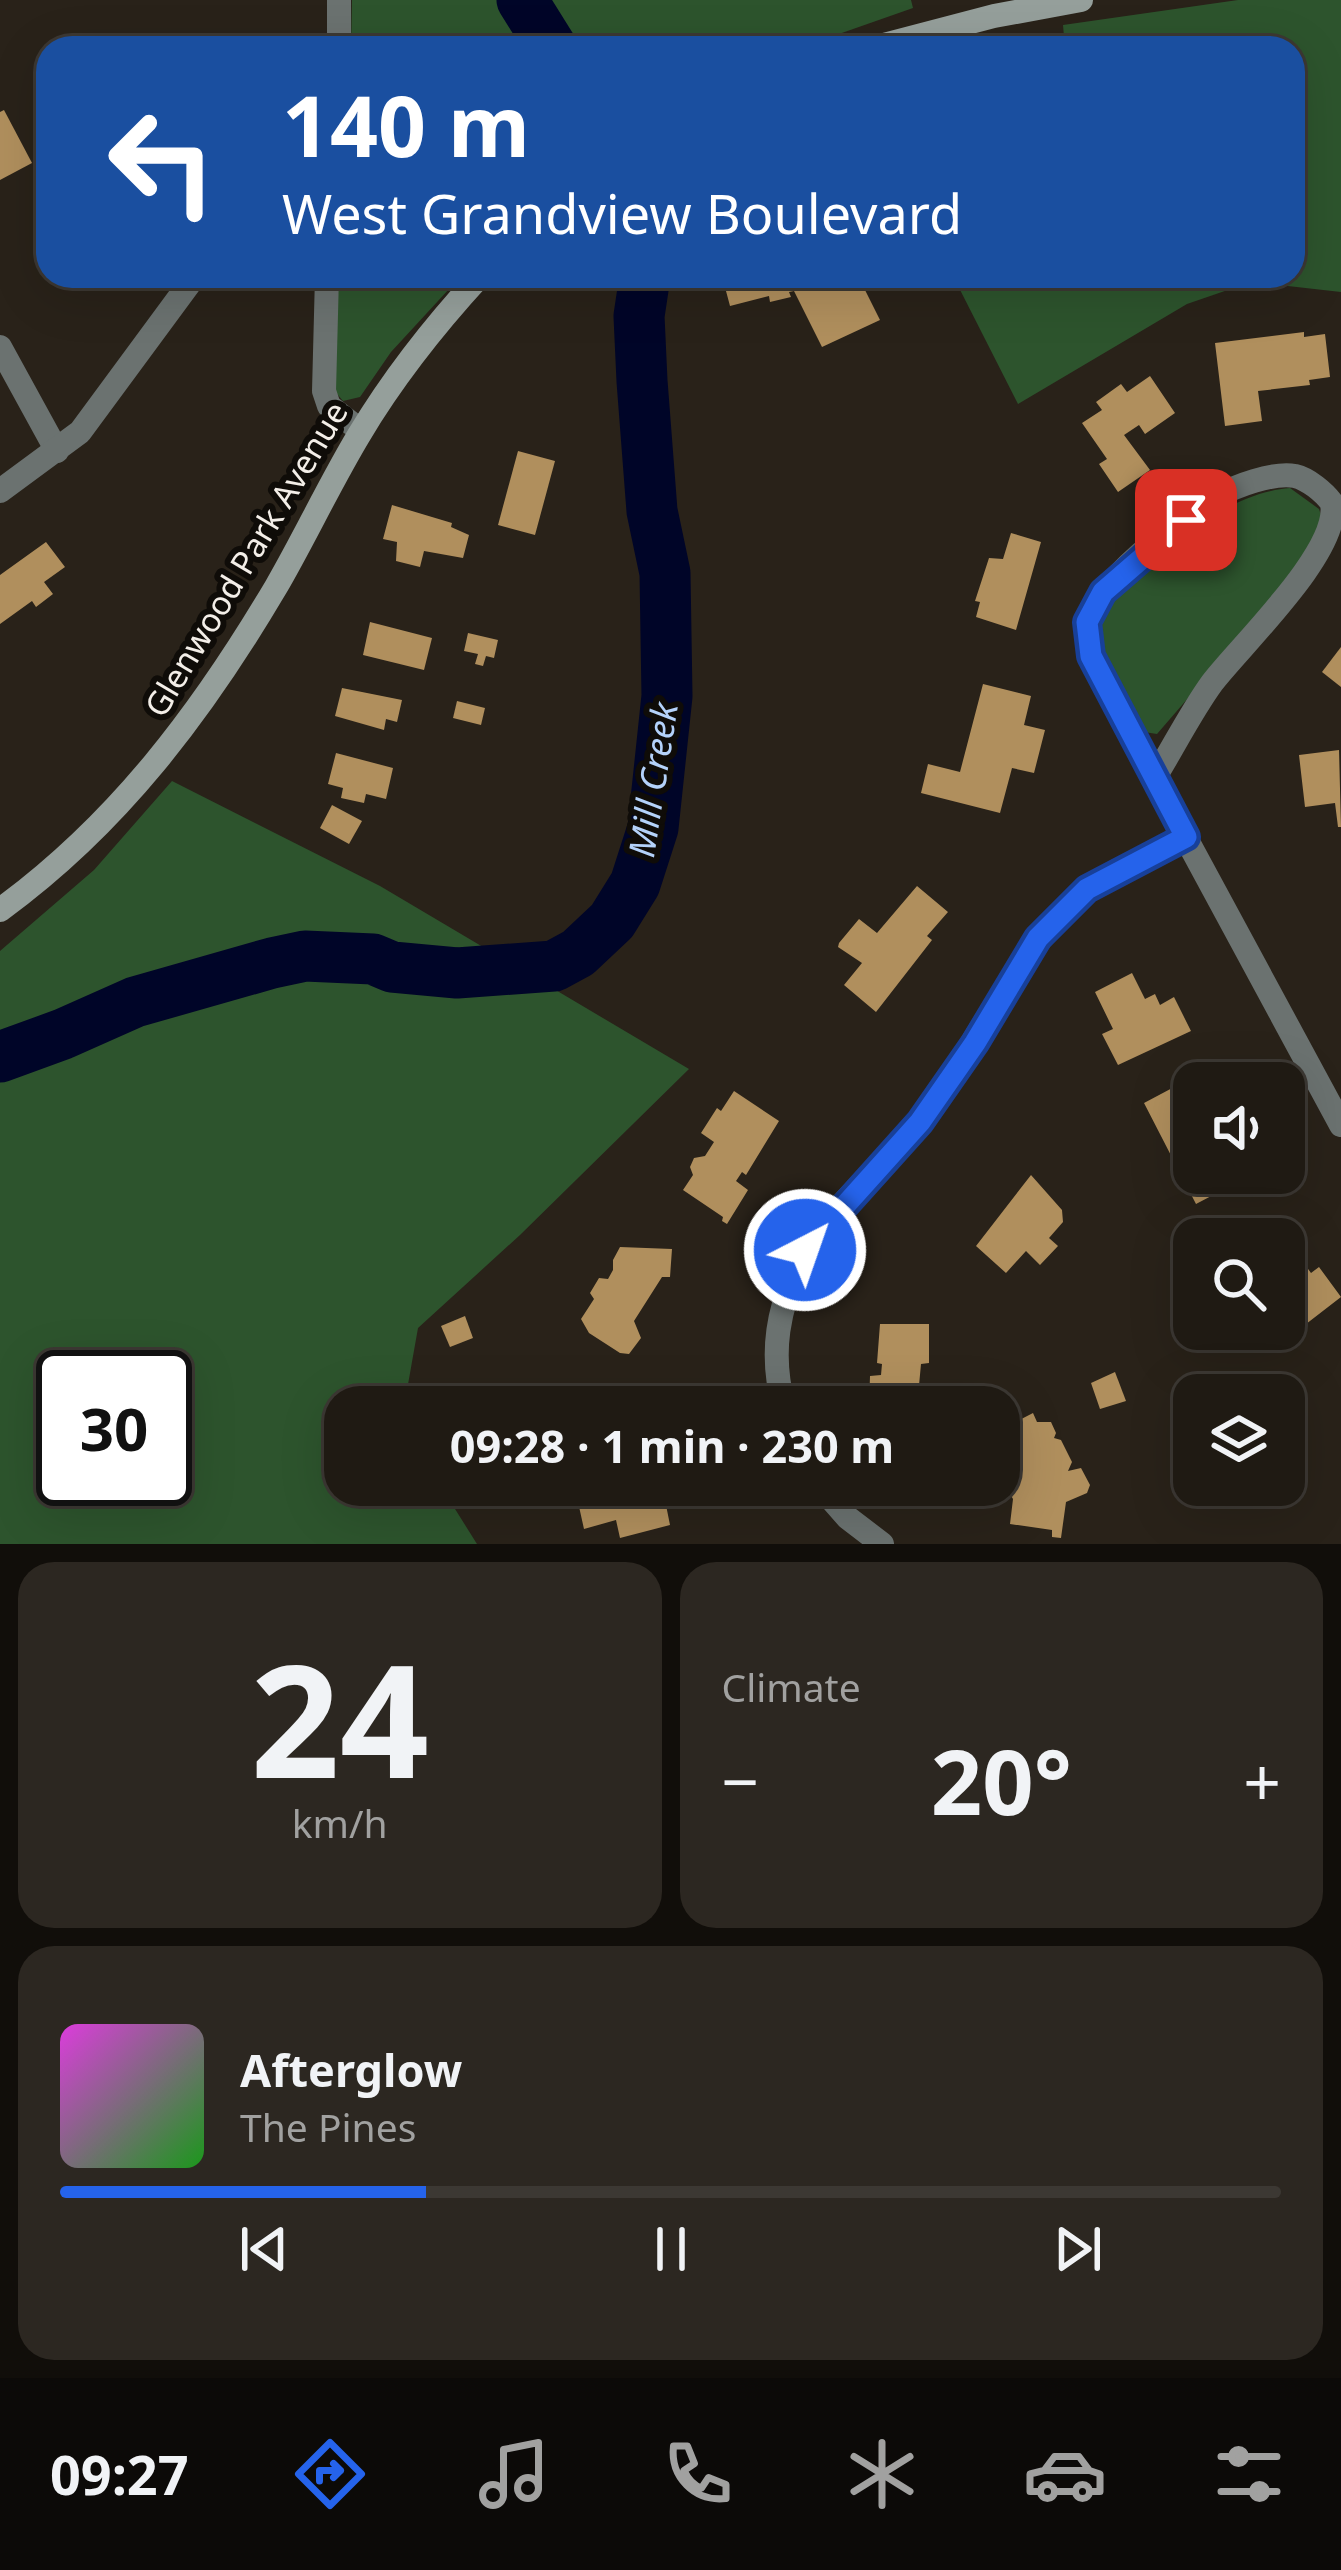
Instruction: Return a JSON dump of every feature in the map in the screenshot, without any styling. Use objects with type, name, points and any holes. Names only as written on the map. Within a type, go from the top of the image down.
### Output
[{"type":"main road","points":[[918,36],[1081,0]]},
{"type":"main road","name":"Glenwood Park Avenue","points":[[0,910],[75,850],[123,803],[174,742],[275,588],[391,384],[470,288]]},
{"type":"street","points":[[339,0],[339,36]]},
{"type":"street","points":[[0,491],[80,432],[186,288]]},
{"type":"street","points":[[327,288],[324,392],[328,406],[362,431]]},
{"type":"street","points":[[0,347],[57,451]]},
{"type":"street","points":[[1155,777],[1214,680],[1268,626],[1334,548],[1335,506],[1318,488],[1294,476],[1256,481],[1217,496],[1103,592],[1087,622],[1091,656],[1186,837],[1341,1125]]},
{"type":"street","points":[[779,1386],[774,1366],[776,1326],[805,1250],[920,1122],[975,1043],[1038,938],[1087,889],[1186,837]]},
{"type":"street","points":[[837,1506],[882,1544]]},
{"type":"green space","points":[[352,0],[911,0],[913,8],[833,36],[351,36]]},
{"type":"green space","points":[[1238,0],[1341,0],[1341,292],[1305,288],[1305,36],[1064,36],[1063,25]]},
{"type":"green space","points":[[338,288],[450,288],[391,352],[360,397],[343,401],[333,389]]},
{"type":"green space","points":[[959,288],[1234,288],[1187,304],[1018,404]]},
{"type":"green space","points":[[1290,488],[1319,509],[1328,536],[1157,734],[1144,732],[1102,654],[1102,621],[1109,604],[1215,515],[1263,493]]},
{"type":"green space","points":[[172,781],[380,886],[689,1069],[418,1328],[408,1386],[324,1386],[324,1506],[453,1506],[477,1544],[0,1544],[0,951],[94,870]]},
{"type":"building","points":[[4,110],[32,163],[0,180],[0,112]]},
{"type":"building","points":[[725,288],[864,288],[880,320],[822,347],[794,291],[789,292],[791,297],[770,302],[769,296],[730,306]]},
{"type":"building","points":[[1304,332],[1304,337],[1325,334],[1330,377],[1309,380],[1310,385],[1258,391],[1262,421],[1225,426],[1215,343]]},
{"type":"building","points":[[1150,376],[1175,413],[1145,434],[1139,425],[1124,435],[1150,470],[1118,492],[1099,464],[1107,459],[1082,423],[1102,410],[1096,402],[1121,384],[1127,392]]},
{"type":"building","points":[[518,451],[555,461],[535,535],[498,525]]},
{"type":"building","points":[[392,505],[452,523],[451,527],[469,535],[463,558],[424,551],[420,567],[396,561],[397,542],[383,539]]},
{"type":"building","points":[[1011,533],[1041,542],[1016,630],[976,617],[980,602],[975,601],[989,558],[1003,559]]},
{"type":"building","points":[[46,542],[65,567],[44,582],[53,594],[36,607],[32,601],[0,624],[0,575]]},
{"type":"building","points":[[370,622],[432,638],[424,670],[363,655]]},
{"type":"building","points":[[468,633],[498,640],[494,658],[486,656],[483,666],[475,664],[478,654],[464,651]]},
{"type":"building","points":[[1341,647],[1341,687],[1322,672]]},
{"type":"building","points":[[983,684],[1031,696],[1024,725],[1045,730],[1034,773],[1012,768],[1000,813],[921,793],[928,764],[960,772]]},
{"type":"building","points":[[342,688],[402,700],[397,722],[386,719],[384,730],[335,716]]},
{"type":"building","points":[[457,701],[485,708],[481,725],[453,718]]},
{"type":"building","points":[[1339,750],[1341,827],[1335,803],[1305,807],[1299,755]]},
{"type":"building","points":[[336,753],[393,768],[386,799],[366,794],[364,803],[341,798],[343,788],[328,784]]},
{"type":"building","points":[[332,805],[362,821],[349,844],[320,828]]},
{"type":"building","points":[[917,886],[948,912],[876,1012],[844,985],[862,963],[838,947],[839,943],[859,919],[877,933]]},
{"type":"building","points":[[1132,973],[1145,999],[1155,994],[1160,1005],[1174,997],[1191,1031],[1118,1065],[1102,1034],[1113,1029],[1095,992]]},
{"type":"building","points":[[1173,1088],[1173,1159],[1144,1103]]},
{"type":"building","points":[[734,1091],[779,1121],[746,1175],[742,1172],[736,1181],[748,1190],[727,1224],[683,1190],[693,1175],[694,1158],[705,1156],[714,1142],[701,1133]]},
{"type":"building","points":[[1031,1175],[1062,1210],[1063,1222],[1049,1238],[1058,1246],[1040,1265],[1026,1251],[1006,1273],[976,1246]]},
{"type":"building","points":[[1191,1194],[1215,1194],[1196,1204]]},
{"type":"building","points":[[620,1247],[672,1249],[670,1277],[662,1277],[634,1321],[641,1338],[629,1354],[589,1333],[581,1319],[594,1299],[590,1293],[599,1278],[608,1279],[613,1270]]},
{"type":"building","points":[[1305,1265],[1311,1273],[1319,1267],[1341,1297],[1305,1325]]},
{"type":"building","points":[[465,1316],[473,1338],[450,1347],[441,1326]]},
{"type":"building","points":[[880,1324],[929,1324],[929,1363],[921,1364],[919,1386],[870,1386],[870,1376],[881,1375],[882,1364],[877,1363]]},
{"type":"building","points":[[1115,1372],[1126,1401],[1100,1409],[1091,1383]]},
{"type":"building","points":[[1033,1413],[1037,1422],[1051,1422],[1054,1438],[1061,1440],[1072,1462],[1068,1471],[1081,1468],[1090,1485],[1087,1493],[1066,1502],[1061,1538],[1052,1537],[1052,1530],[1010,1524],[1012,1506],[1020,1506],[1020,1420]]},
{"type":"building","points":[[579,1506],[666,1506],[670,1525],[620,1538],[616,1520],[584,1529]]},
{"type":"waterway","name":"Mill Creek","points":[[522,0],[544,36]]},
{"type":"waterway","name":"Mill Creek","points":[[0,1057],[135,1002],[272,963],[305,956],[373,959],[392,967],[457,973],[554,966],[578,953],[612,921],[635,884],[653,828],[667,696],[665,573],[652,511],[642,381],[639,316],[643,288]]},
{"type":"route","points":[[805,1250],[920,1122],[975,1043],[1038,938],[1087,889],[1186,837],[1091,656],[1087,622],[1103,592],[1186,520]]}]
